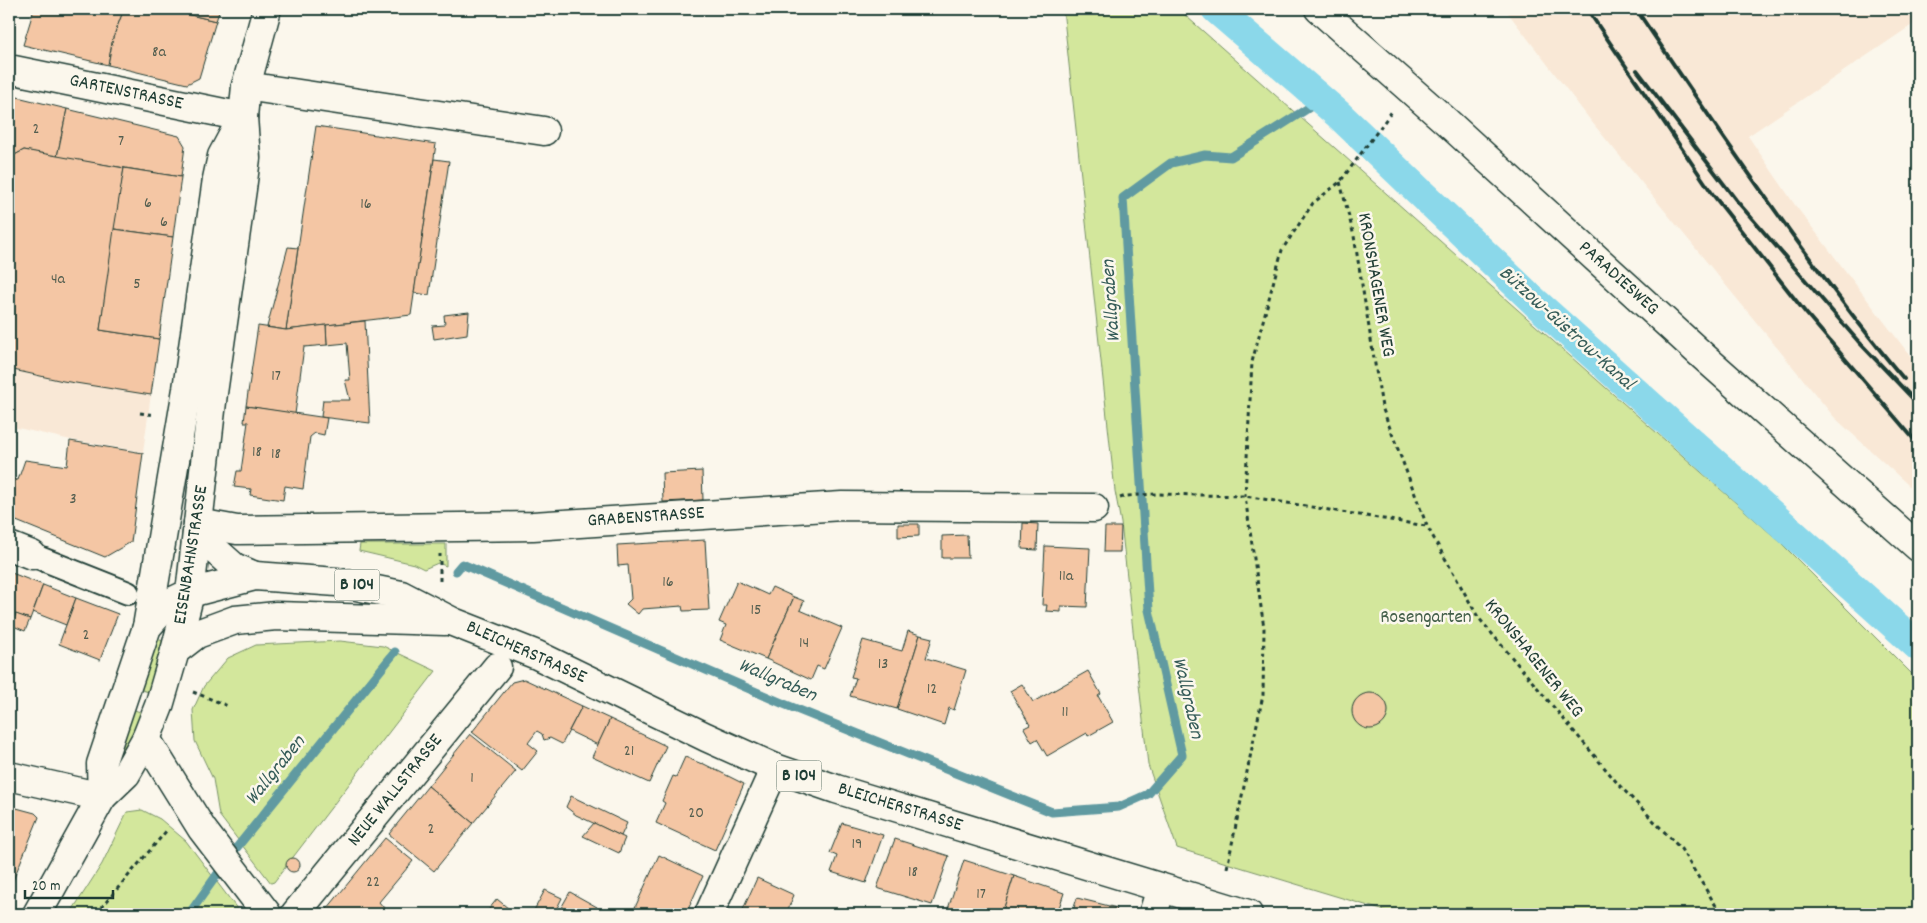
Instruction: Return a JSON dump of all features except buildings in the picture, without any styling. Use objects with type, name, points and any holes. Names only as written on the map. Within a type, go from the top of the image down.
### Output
[{"type":"street","name":"EISENBAHNSTRASSE","points":[[102,797],[101,764],[147,627],[170,606],[198,528],[213,393],[246,158],[243,117],[246,86],[267,9]]},
{"type":"street","name":"PARADIESWEG","points":[[1319,9],[1447,122],[1696,350],[1918,547]]},
{"type":"street","name":"GARTENSTRASSE","points":[[9,69],[243,117]]},
{"type":"street","points":[[246,86],[544,131]]},
{"type":"street","name":"EISENBAHNSTRASSE","points":[[170,606],[187,389],[217,179],[222,156],[243,117]]},
{"type":"street","name":"GRABENSTRASSE","points":[[198,528],[238,530],[533,526],[842,506],[1094,508]]},
{"type":"street","points":[[198,528],[234,567],[255,576]]},
{"type":"street","points":[[20,551],[170,606]]},
{"type":"street","name":"BLEICHERSTRASSE","points":[[170,606],[255,576],[337,582],[374,588],[400,595],[453,622],[537,655],[706,737],[775,768],[846,792],[1248,914]]},
{"type":"street","name":"BLEICHERSTRASSE","points":[[170,606],[235,620],[276,616],[453,622]]},
{"type":"street","name":"BLEICHERSTRASSE","points":[[170,606],[175,651]]},
{"type":"street","name":"EISENBAHNSTRASSE","points":[[102,797],[126,774],[146,739],[159,706],[175,651]]},
{"type":"street","name":"NEUE WALLSTRASSE","points":[[295,914],[498,667]]},
{"type":"street","points":[[146,739],[202,829],[260,906]]},
{"type":"street","points":[[709,914],[775,768]]},
{"type":"street","points":[[9,776],[102,797],[37,914]]},
{"type":"street","points":[[1154,914],[1161,888]]},
{"type":"path","points":[[1226,868],[1263,695],[1264,628],[1245,496],[1252,362],[1282,250],[1313,203],[1340,182],[1395,108]]},
{"type":"path","name":"KRONSHAGENER WEG","points":[[1340,182],[1354,236],[1382,407],[1427,526],[1478,617],[1619,785],[1681,848],[1722,914]]},
{"type":"path","points":[[140,413],[160,416]]},
{"type":"path","points":[[1128,496],[1150,494],[1245,496],[1427,526]]},
{"type":"path","points":[[190,691],[228,706]]},
{"type":"path","points":[[96,914],[187,806]]},
{"type":"shaded area","points":[[1505,9],[1918,9],[1918,21],[1748,136],[1795,205],[1918,366],[1918,494],[1834,417],[1591,121]]},
{"type":"shaded area","points":[[23,152],[181,178],[143,452],[71,440],[9,426],[9,160]]},
{"type":"green space","name":"Rosengarten","points":[[1063,9],[1178,9],[1779,541],[1918,680],[1918,914],[1395,914],[1177,848],[1148,765],[1121,523],[1115,491]]},
{"type":"green space","points":[[360,544],[446,544],[446,566],[438,563],[424,569],[414,564],[359,551]]},
{"type":"green space","points":[[156,639],[164,641],[149,692],[134,688]]},
{"type":"green space","points":[[340,641],[383,646],[436,671],[274,882],[271,883],[219,815],[213,779],[195,741],[193,710],[204,686],[228,658],[256,645]]},
{"type":"green space","points":[[129,708],[143,713],[123,757],[116,757]]},
{"type":"green space","points":[[142,810],[160,819],[186,841],[241,914],[70,914],[102,864],[127,812]]},
{"type":"waterway","name":"Bützow-Güstrow-Kanal","points":[[1216,9],[1338,114],[1537,304],[1918,646]]},
{"type":"waterway","name":"Wallgraben","points":[[456,571],[462,564],[784,704],[1052,812],[1119,807],[1148,794],[1182,755],[1149,610],[1123,198],[1171,163],[1205,155],[1231,157],[1321,100]]},
{"type":"waterway","name":"Wallgraben","points":[[189,914],[234,851],[395,652]]},
{"type":"railway","points":[[1587,9],[1714,196],[1805,312],[1918,444]]},
{"type":"railway","points":[[1636,9],[1788,229],[1856,320],[1904,379]]},
{"type":"railway","points":[[1637,70],[1736,200],[1858,341],[1918,404]]}]
